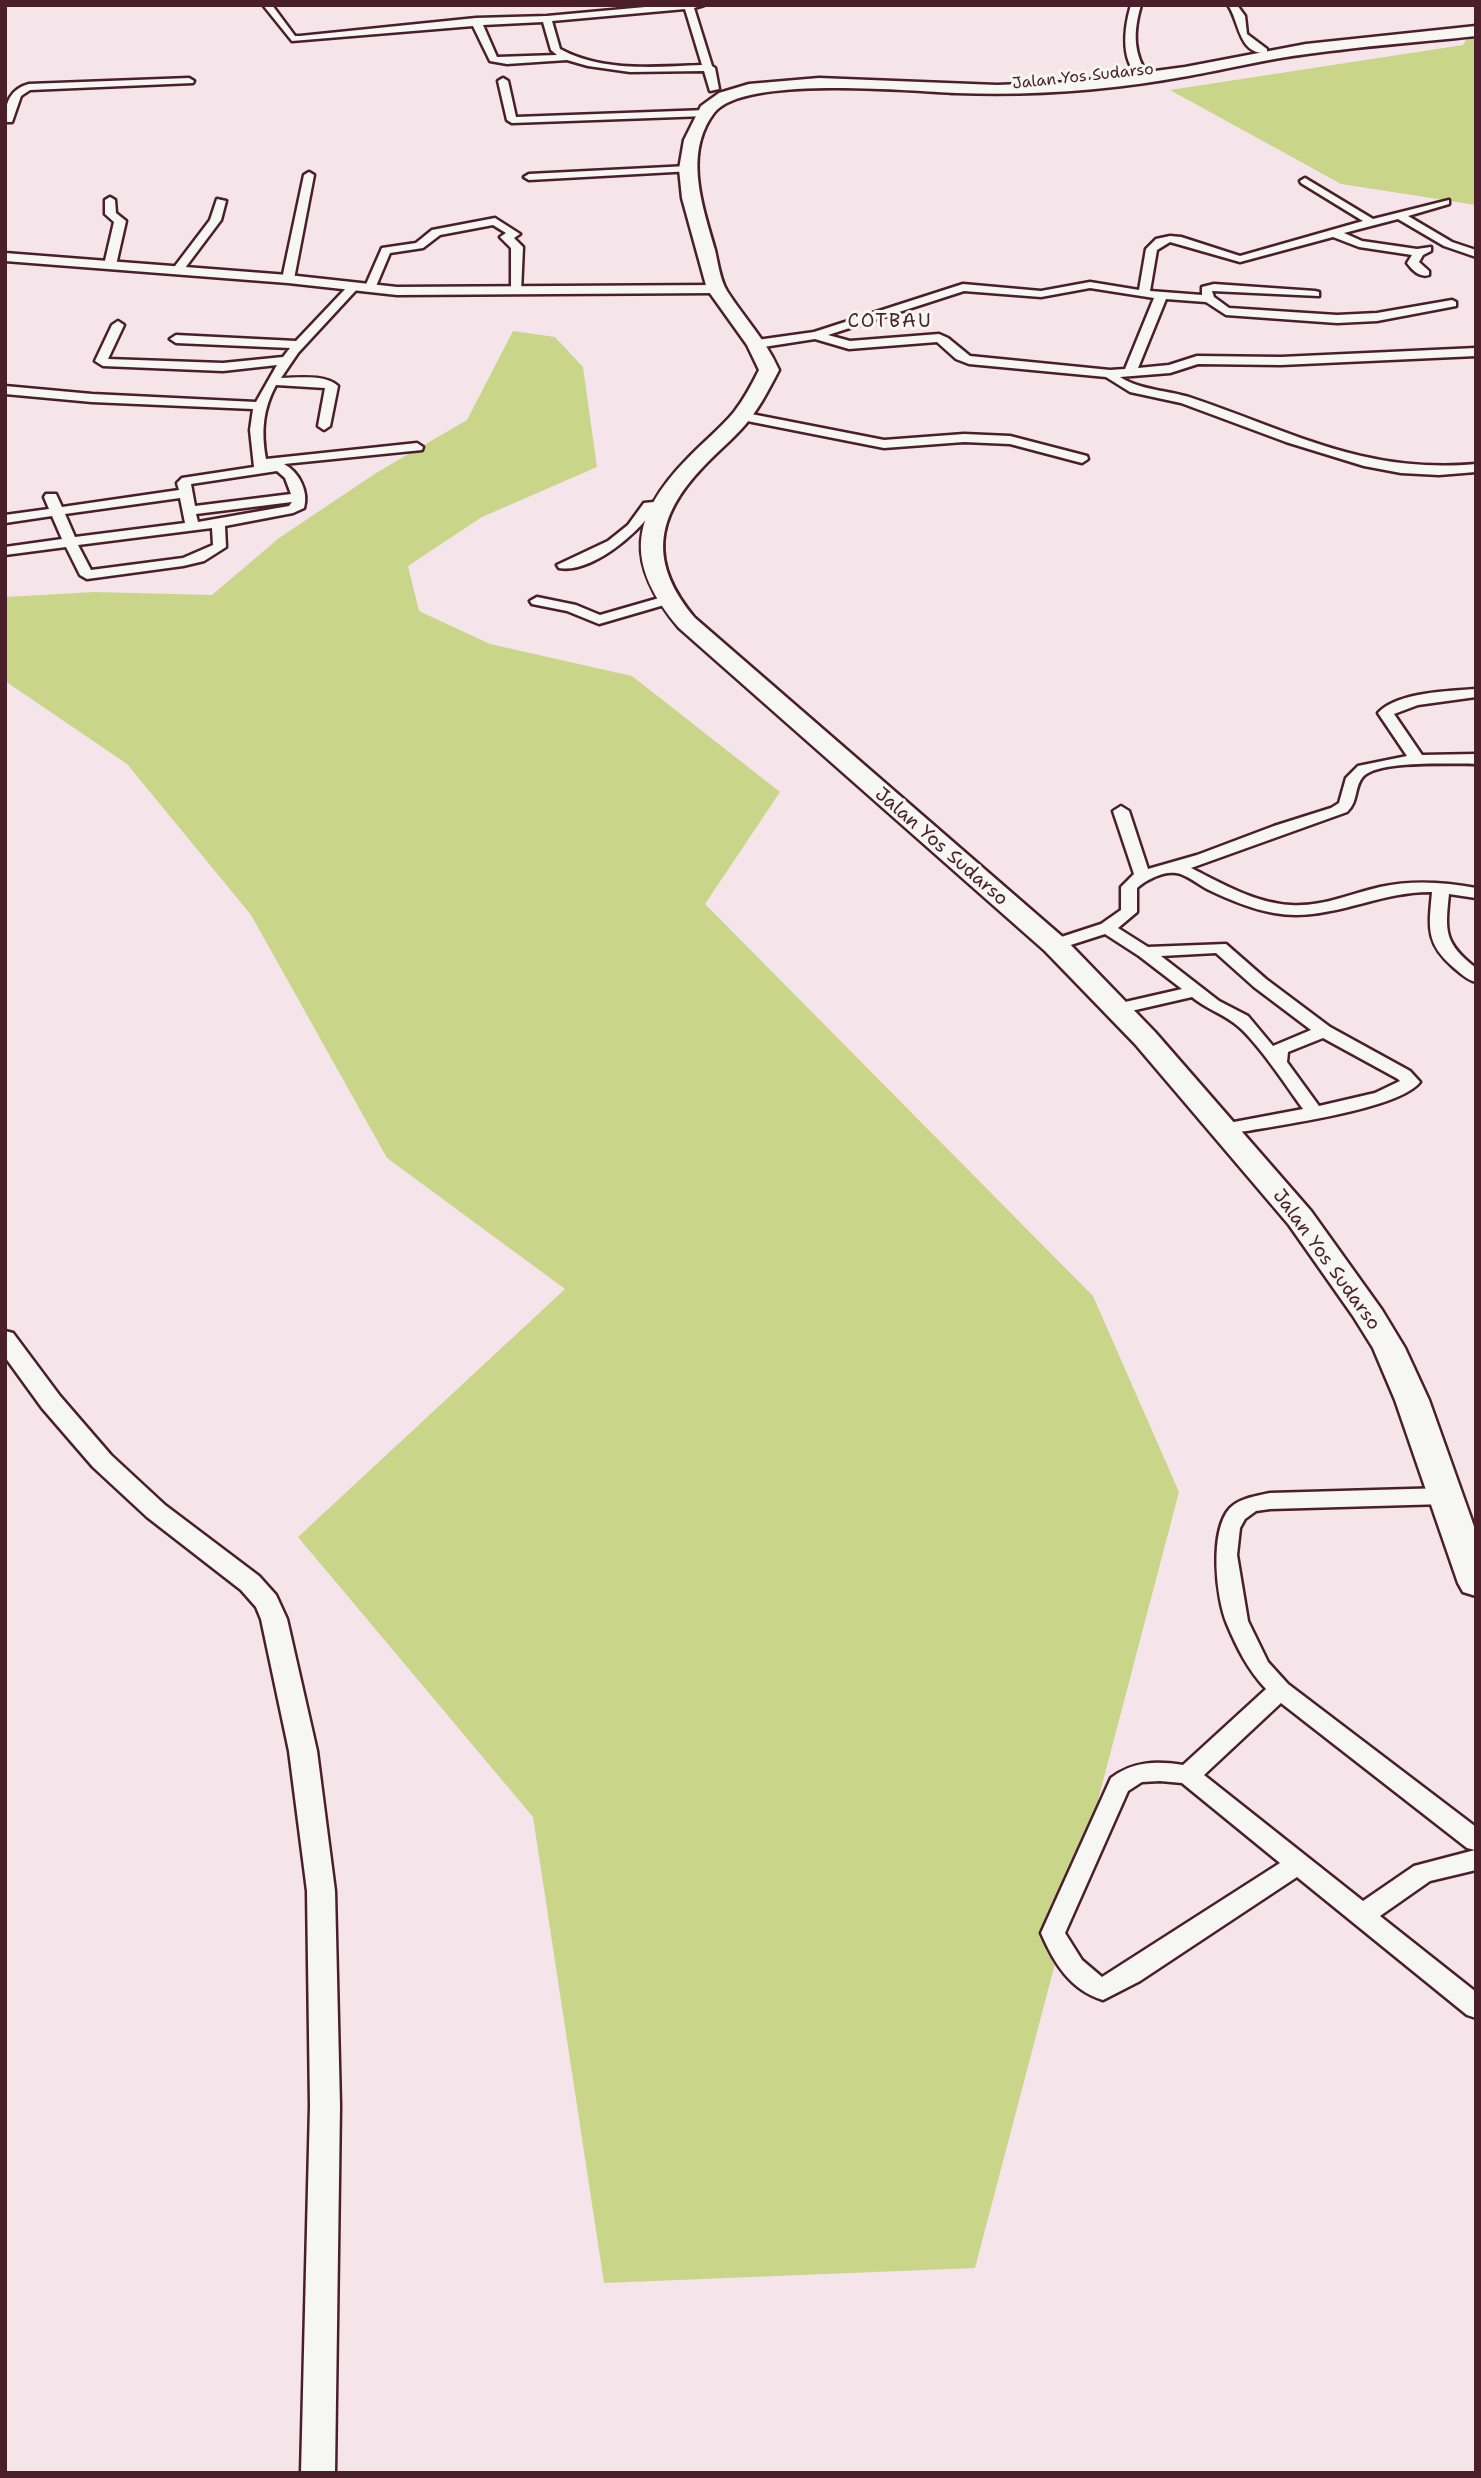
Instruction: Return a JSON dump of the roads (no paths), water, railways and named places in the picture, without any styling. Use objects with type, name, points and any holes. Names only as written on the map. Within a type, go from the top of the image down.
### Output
[{"type":"highway","name":"Jalan Yos Sudarso","points":[[1142,75],[1338,39],[1476,25]]},
{"type":"highway","name":"Jalan Yos Sudarso","points":[[1476,32],[1330,46],[1029,90],[848,83],[781,85],[737,92],[709,104],[693,140],[688,169],[693,209],[716,289],[757,344],[769,370],[741,416],[681,478],[664,505],[650,552],[653,575],[666,600],[707,642],[1055,945],[1118,1009],[1300,1218],[1366,1310],[1389,1348],[1412,1400],[1476,1583]]},
{"type":"street","points":[[267,5],[292,38],[300,39],[476,21],[547,19],[700,5]]},
{"type":"street","points":[[1136,5],[1128,39],[1132,57],[1142,75]]},
{"type":"street","points":[[1232,5],[1240,16],[1242,34],[1246,40],[1264,51]]},
{"type":"street","points":[[503,81],[512,120],[709,104],[710,68],[689,6]]},
{"type":"street","points":[[547,19],[556,50],[570,57]]},
{"type":"street","points":[[476,21],[493,59],[507,61],[570,57],[636,69],[710,68]]},
{"type":"street","points":[[6,123],[17,93],[24,88],[63,84],[189,81]]},
{"type":"street","points":[[529,177],[688,169]]},
{"type":"street","points":[[288,279],[309,175]]},
{"type":"street","points":[[1305,181],[1371,222]]},
{"type":"street","points":[[110,200],[111,214],[120,221],[110,265]]},
{"type":"street","points":[[178,270],[215,220],[221,201]]},
{"type":"street","points":[[1144,294],[1152,249],[1157,243],[1170,240],[1194,242],[1217,255],[1235,259],[1445,202]]},
{"type":"street","points":[[1401,216],[1448,244],[1476,254]]},
{"type":"street","points":[[370,289],[386,250],[419,246],[436,232],[495,221],[514,234],[506,237],[518,251],[517,290]]},
{"type":"street","points":[[1334,233],[1359,244],[1419,253],[1448,244]]},
{"type":"street","points":[[1419,253],[1414,266],[1425,273]]},
{"type":"street","points":[[5,257],[288,279],[370,289],[716,289]]},
{"type":"street","points":[[757,344],[817,335],[963,287],[1041,294],[1090,285],[1144,294],[1209,299]]},
{"type":"street","points":[[261,466],[256,425],[261,406],[273,381],[288,360],[353,287]]},
{"type":"street","points":[[1315,294],[1214,287],[1206,289],[1209,299],[1228,312],[1337,319],[1377,317],[1452,304]]},
{"type":"street","points":[[1130,372],[1161,296]]},
{"type":"street","points":[[118,325],[101,361],[103,362],[223,367],[288,360]]},
{"type":"street","points":[[817,335],[849,345],[939,338],[948,342],[957,356],[969,360],[1110,374],[1170,369],[1197,360],[1281,361],[1476,352]]},
{"type":"street","points":[[176,339],[302,345]]},
{"type":"street","points":[[1110,374],[1120,384],[1185,400],[1329,453],[1420,469],[1453,471],[1476,468]]},
{"type":"street","points":[[273,381],[325,383],[332,386],[324,426]]},
{"type":"street","points":[[5,390],[92,398],[261,406]]},
{"type":"street","points":[[741,416],[884,444],[964,438],[1010,440],[1082,459]]},
{"type":"street","points":[[192,526],[184,493],[184,483],[187,481],[261,466],[417,447]]},
{"type":"street","points":[[5,551],[218,523],[293,509],[299,505],[299,497],[286,469],[261,466]]},
{"type":"street","points":[[5,519],[184,493]]},
{"type":"street","points":[[51,497],[87,575],[199,558],[219,547],[218,523]]},
{"type":"street","points":[[189,511],[299,497]]},
{"type":"street","points":[[564,565],[595,556],[639,523],[649,506],[664,505]]},
{"type":"street","points":[[537,601],[544,605],[571,608],[602,620],[666,600]]},
{"type":"street","points":[[1418,761],[1387,717],[1387,713],[1395,708],[1435,698],[1476,693]]},
{"type":"street","points":[[1055,945],[1107,928],[1129,912],[1129,887],[1142,875],[1180,868],[1300,822],[1340,810],[1348,802],[1353,779],[1364,769],[1418,761],[1476,759]]},
{"type":"street","points":[[1121,811],[1142,875]]},
{"type":"street","points":[[1180,868],[1248,902],[1292,911],[1331,906],[1391,890],[1441,888],[1476,893]]},
{"type":"street","points":[[1441,888],[1437,936],[1440,945],[1476,977]]},
{"type":"street","points":[[1107,928],[1145,952],[1213,1005],[1242,1020],[1278,1062],[1313,1111]]},
{"type":"street","points":[[1145,952],[1220,948],[1260,983],[1324,1031],[1404,1075],[1411,1082],[1406,1089],[1366,1103],[1224,1129]]},
{"type":"street","points":[[1118,1009],[1196,990]]},
{"type":"street","points":[[1278,1062],[1280,1049],[1324,1031]]},
{"type":"street","points":[[5,1339],[51,1402],[102,1461],[156,1511],[250,1583],[267,1602],[274,1619],[303,1751],[321,1891],[325,2106],[317,2473]]},
{"type":"street","points":[[1445,1496],[1270,1501],[1250,1504],[1237,1514],[1229,1528],[1226,1555],[1237,1621],[1259,1667],[1280,1690],[1476,1841]]},
{"type":"street","points":[[1188,1775],[1280,1690]]},
{"type":"street","points":[[1298,1864],[1114,1985],[1098,1989],[1089,1984],[1059,1949],[1053,1933],[1119,1785],[1128,1776],[1141,1771],[1188,1775],[1475,2006]]},
{"type":"street","points":[[1362,1915],[1423,1873],[1476,1860]]},
{"type":"district","name":"COTBAU","points":[[890,322]]}]
